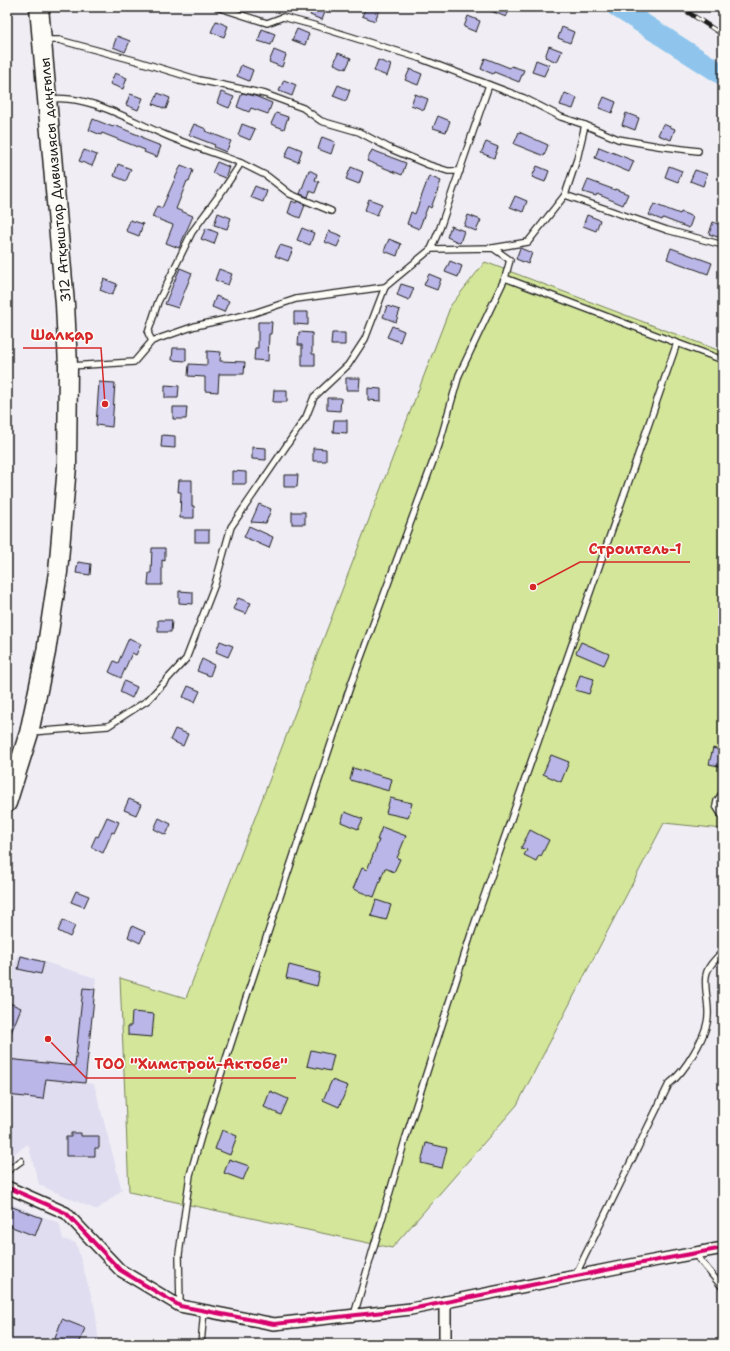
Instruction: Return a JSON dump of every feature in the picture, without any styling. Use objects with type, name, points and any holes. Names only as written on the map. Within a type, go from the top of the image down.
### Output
[{"type":"highway","name":"312 Атқыштар Дивизиясы даңғылы","points":[[7,803],[29,732],[46,652],[59,565],[67,466],[68,366],[66,304],[39,7]]},
{"type":"street","points":[[7,1187],[66,1213],[120,1270],[180,1306],[274,1324],[410,1309],[723,1248]]},
{"type":"street","points":[[445,1302],[445,1344]]},
{"type":"lane","points":[[217,7],[267,23],[283,17],[420,58],[524,98],[561,117],[618,139],[698,151]]},
{"type":"lane","points":[[42,40],[59,40],[137,61],[199,80],[265,94],[303,108],[321,121],[359,132],[392,149],[429,165],[448,171],[460,171]]},
{"type":"lane","points":[[29,732],[108,726],[148,700],[186,660],[215,584],[230,527],[306,418],[314,397],[348,365],[365,340],[385,287],[431,249],[440,228],[489,85]]},
{"type":"lane","points":[[48,99],[55,98],[82,100],[102,107],[164,135],[241,163],[267,176],[290,194],[331,211]]},
{"type":"lane","points":[[431,249],[492,248],[528,242],[565,195],[577,159],[585,125]]},
{"type":"lane","points":[[152,341],[148,333],[158,302],[174,267],[192,232],[241,163]]},
{"type":"lane","points":[[565,195],[667,230],[723,245]]},
{"type":"lane","points":[[180,1306],[179,1254],[190,1175],[204,1126],[350,687],[439,445],[459,375],[505,278],[510,260],[492,248]]},
{"type":"lane","points":[[505,278],[723,360]]},
{"type":"lane","points":[[68,366],[134,362],[152,341],[195,326],[254,313],[296,299],[385,287]]},
{"type":"lane","points":[[354,1315],[405,1140],[472,931],[677,343]]},
{"type":"lane","points":[[723,792],[717,800],[716,806],[723,817]]},
{"type":"lane","points":[[575,1276],[669,1084],[676,1079],[688,1065],[707,1027],[708,1015],[706,976],[708,970],[723,951]]},
{"type":"lane","points":[[7,1171],[21,1161]]},
{"type":"lane","points":[[694,1253],[723,1288]]},
{"type":"lane","points":[[202,1344],[204,1310]]},
{"type":"shaded area","points":[[19,954],[96,978],[85,1083],[94,1084],[122,1190],[97,1210],[39,1185],[28,1144],[7,1159],[7,999],[14,982],[7,980]]},
{"type":"shaded area","points":[[7,1202],[59,1223],[63,1239],[76,1243],[95,1309],[99,1344],[7,1344]]},
{"type":"green space","points":[[485,262],[723,352],[723,829],[664,823],[517,1105],[392,1248],[129,1192],[120,978],[186,998],[451,305]]},
{"type":"building","points":[[313,7],[327,7],[322,20],[310,15]]},
{"type":"building","points":[[366,7],[372,7],[379,10],[375,21],[362,16]]},
{"type":"building","points":[[481,7],[511,7],[506,17]]},
{"type":"building","points":[[468,16],[480,21],[476,32],[464,27]]},
{"type":"building","points":[[216,21],[228,26],[224,37],[211,32]]},
{"type":"building","points":[[562,27],[574,32],[570,43],[558,38]]},
{"type":"building","points":[[262,29],[275,34],[271,45],[258,41]]},
{"type":"building","points":[[297,29],[309,34],[305,45],[292,40]]},
{"type":"building","points":[[117,36],[130,41],[125,52],[113,47]]},
{"type":"building","points":[[549,46],[562,51],[557,62],[545,57]]},
{"type":"building","points":[[274,50],[286,55],[282,67],[269,62]]},
{"type":"building","points":[[338,53],[351,58],[346,69],[334,64]]},
{"type":"building","points":[[485,58],[510,68],[511,66],[524,70],[519,82],[494,72],[493,74],[481,69]]},
{"type":"building","points":[[378,60],[391,65],[387,76],[374,71]]},
{"type":"building","points":[[536,60],[549,65],[544,76],[532,72]]},
{"type":"building","points":[[241,65],[253,70],[249,81],[237,76]]},
{"type":"building","points":[[410,69],[422,74],[418,85],[405,80]]},
{"type":"building","points":[[115,73],[127,78],[123,89],[110,84]]},
{"type":"building","points":[[284,80],[296,85],[292,96],[279,91]]},
{"type":"building","points":[[338,85],[350,90],[346,101],[333,96]]},
{"type":"building","points":[[221,92],[234,97],[229,108],[217,103]]},
{"type":"building","points":[[158,93],[170,98],[166,109],[153,104]]},
{"type":"building","points":[[242,93],[255,96],[272,103],[268,114],[251,108],[249,112],[237,107]]},
{"type":"building","points":[[565,93],[577,98],[573,109],[560,105]]},
{"type":"building","points":[[130,94],[143,98],[138,110],[126,105]]},
{"type":"building","points":[[415,94],[428,99],[424,110],[411,105]]},
{"type":"building","points":[[604,97],[616,102],[612,113],[599,108]]},
{"type":"building","points":[[276,113],[288,117],[284,129],[271,124]]},
{"type":"building","points":[[626,113],[639,118],[635,130],[622,125]]},
{"type":"building","points":[[438,116],[450,121],[446,132],[433,128]]},
{"type":"building","points":[[93,119],[113,127],[114,125],[161,146],[157,157],[144,152],[145,150],[102,133],[101,135],[89,130]]},
{"type":"building","points":[[194,124],[206,129],[205,131],[231,141],[226,152],[214,147],[215,145],[189,135]]},
{"type":"building","points":[[242,124],[255,129],[250,140],[238,135]]},
{"type":"building","points":[[663,124],[675,129],[671,140],[658,135]]},
{"type":"building","points":[[519,132],[548,145],[544,156],[514,144]]},
{"type":"building","points":[[322,137],[335,142],[331,154],[318,149]]},
{"type":"building","points":[[486,142],[498,147],[494,158],[481,153]]},
{"type":"building","points":[[290,145],[302,150],[298,162],[285,157]]},
{"type":"building","points":[[599,147],[634,161],[629,172],[595,158]]},
{"type":"building","points":[[84,150],[97,155],[92,166],[79,161]]},
{"type":"building","points":[[372,150],[406,163],[402,175],[367,161]]},
{"type":"building","points":[[217,162],[229,167],[225,178],[212,173]]},
{"type":"building","points":[[118,164],[131,169],[126,181],[114,176]]},
{"type":"building","points":[[181,165],[193,170],[176,209],[193,216],[179,248],[166,243],[173,225],[152,217],[157,206],[162,208]]},
{"type":"building","points":[[537,166],[549,171],[545,182],[532,177]]},
{"type":"building","points":[[669,166],[682,171],[678,182],[665,177]]},
{"type":"building","points":[[351,167],[363,172],[359,184],[346,179]]},
{"type":"building","points":[[309,170],[317,174],[315,180],[319,182],[315,193],[310,191],[308,197],[300,194]]},
{"type":"building","points":[[695,170],[707,174],[703,186],[690,181]]},
{"type":"building","points":[[429,176],[441,181],[431,208],[428,206],[419,229],[407,224],[411,212],[415,214]]},
{"type":"building","points":[[588,180],[628,194],[623,205],[597,194],[596,196],[583,192]]},
{"type":"building","points":[[255,186],[267,191],[263,202],[250,197]]},
{"type":"building","points":[[515,196],[527,201],[523,212],[510,207]]},
{"type":"building","points":[[369,199],[382,204],[377,215],[365,210]]},
{"type":"building","points":[[292,201],[296,203],[297,201],[305,205],[300,218],[288,213]]},
{"type":"building","points":[[654,204],[680,214],[681,212],[693,217],[689,228],[663,218],[662,220],[649,215]]},
{"type":"building","points":[[218,213],[231,218],[227,229],[214,225]]},
{"type":"building","points":[[468,215],[481,220],[476,231],[464,226]]},
{"type":"building","points":[[587,215],[600,220],[596,231],[583,226]]},
{"type":"building","points":[[130,220],[143,224],[139,236],[126,231]]},
{"type":"building","points":[[713,222],[723,226],[723,239],[709,234]]},
{"type":"building","points":[[451,226],[464,231],[460,243],[447,237]]},
{"type":"building","points":[[206,228],[218,233],[214,244],[201,239]]},
{"type":"building","points":[[302,228],[314,233],[310,245],[297,240]]},
{"type":"building","points":[[329,231],[342,236],[337,247],[325,242]]},
{"type":"building","points":[[389,239],[401,244],[397,256],[384,251]]},
{"type":"building","points":[[280,245],[293,249],[288,261],[275,256]]},
{"type":"building","points":[[520,248],[532,253],[528,264],[516,259]]},
{"type":"building","points":[[671,248],[712,263],[708,274],[667,259]]},
{"type":"building","points":[[450,261],[462,266],[458,277],[445,272]]},
{"type":"building","points":[[180,268],[192,273],[178,308],[165,304]]},
{"type":"building","points":[[219,269],[232,274],[228,285],[215,280]]},
{"type":"building","points":[[429,274],[441,279],[437,290],[424,285]]},
{"type":"building","points":[[104,279],[117,284],[112,295],[100,290]]},
{"type":"building","points":[[401,284],[414,288],[409,300],[397,295]]},
{"type":"building","points":[[216,296],[229,301],[224,312],[212,307]]},
{"type":"building","points":[[387,306],[400,310],[396,322],[383,317]]},
{"type":"building","points":[[294,312],[308,312],[308,325],[294,324]]},
{"type":"building","points":[[258,322],[272,322],[271,334],[269,334],[268,361],[254,360],[255,348],[258,348]]},
{"type":"building","points":[[392,326],[404,331],[400,342],[387,337]]},
{"type":"building","points":[[299,332],[312,333],[312,354],[315,354],[315,366],[302,366],[302,345],[298,345]]},
{"type":"building","points":[[332,333],[345,333],[345,345],[331,345]]},
{"type":"building","points":[[173,348],[186,348],[186,361],[172,360]]},
{"type":"building","points":[[207,351],[221,352],[220,361],[245,362],[244,374],[219,374],[218,392],[205,391],[205,377],[188,376],[189,364],[207,365]]},
{"type":"building","points":[[346,378],[360,378],[359,390],[346,390]]},
{"type":"building","points":[[99,382],[115,383],[112,427],[96,425]]},
{"type":"building","points":[[165,385],[179,386],[178,398],[165,398]]},
{"type":"building","points":[[368,388],[381,389],[381,401],[368,400]]},
{"type":"building","points":[[274,390],[287,390],[287,402],[273,402]]},
{"type":"building","points":[[327,398],[341,398],[340,411],[327,410]]},
{"type":"building","points":[[173,407],[187,407],[186,419],[173,419]]},
{"type":"building","points":[[334,420],[347,420],[347,433],[333,432]]},
{"type":"building","points":[[162,435],[175,436],[175,448],[161,447]]},
{"type":"building","points":[[252,447],[266,448],[266,460],[252,459]]},
{"type":"building","points":[[313,448],[326,449],[326,461],[313,461]]},
{"type":"building","points":[[232,471],[246,472],[246,484],[232,484]]},
{"type":"building","points":[[284,475],[298,475],[297,487],[284,487]]},
{"type":"building","points":[[179,480],[192,480],[192,506],[194,506],[194,518],[180,518],[181,492],[178,492]]},
{"type":"building","points":[[259,504],[271,509],[266,523],[251,522]]},
{"type":"building","points":[[292,512],[305,512],[305,524],[292,524]]},
{"type":"building","points":[[249,526],[273,537],[269,548],[244,537]]},
{"type":"building","points":[[195,530],[209,530],[209,542],[195,542]]},
{"type":"building","points":[[152,548],[165,548],[165,561],[162,560],[162,585],[148,585],[149,573],[151,573]]},
{"type":"building","points":[[78,562],[91,564],[90,575],[76,573]]},
{"type":"building","points":[[179,591],[193,592],[193,604],[179,603]]},
{"type":"building","points":[[238,598],[251,603],[246,614],[233,609]]},
{"type":"building","points":[[158,620],[172,620],[171,632],[158,632]]},
{"type":"building","points":[[129,638],[141,644],[136,655],[132,653],[121,678],[109,672],[114,661],[118,663]]},
{"type":"building","points":[[220,641],[233,646],[228,657],[216,652]]},
{"type":"building","points":[[581,642],[609,654],[604,665],[576,653]]},
{"type":"building","points":[[202,659],[214,665],[210,676],[197,671]]},
{"type":"building","points":[[580,675],[594,679],[589,694],[575,690]]},
{"type":"building","points":[[124,681],[137,687],[132,698],[120,692]]},
{"type":"building","points":[[188,686],[200,691],[195,702],[183,697]]},
{"type":"building","points":[[175,729],[188,734],[183,746],[170,740]]},
{"type":"building","points":[[713,748],[723,751],[723,767],[709,764]]},
{"type":"building","points":[[551,755],[569,762],[561,782],[543,774]]},
{"type":"building","points":[[353,768],[392,779],[389,791],[350,780]]},
{"type":"building","points":[[390,798],[412,803],[408,818],[386,813]]},
{"type":"building","points":[[129,799],[141,804],[136,815],[124,810]]},
{"type":"building","points":[[345,812],[363,819],[358,829],[341,822]]},
{"type":"building","points":[[107,817],[119,822],[114,833],[112,832],[103,853],[91,847],[96,836],[98,837]]},
{"type":"building","points":[[159,818],[171,824],[166,835],[154,829]]},
{"type":"building","points":[[382,827],[406,836],[397,858],[400,859],[394,872],[385,868],[374,897],[353,889],[362,868],[367,870],[379,840],[377,840]]},
{"type":"building","points":[[530,830],[549,840],[541,856],[539,855],[536,861],[524,855],[527,850],[521,848]]},
{"type":"building","points":[[76,891],[89,896],[84,907],[71,902]]},
{"type":"building","points":[[376,900],[391,905],[386,920],[371,916]]},
{"type":"building","points":[[63,920],[75,926],[70,937],[58,931]]},
{"type":"building","points":[[132,926],[145,932],[140,943],[128,937]]},
{"type":"building","points":[[21,956],[44,962],[41,974],[18,969]]},
{"type":"building","points":[[289,965],[320,973],[317,986],[286,978]]},
{"type":"building","points":[[83,988],[95,989],[85,1083],[46,1079],[43,1099],[7,1095],[9,1080],[7,1080],[7,1059],[75,1066]]},
{"type":"building","points":[[7,1002],[21,1008],[7,1043]]},
{"type":"building","points":[[132,1012],[154,1014],[152,1037],[128,1035],[128,1026],[131,1026]]},
{"type":"building","points":[[311,1050],[334,1055],[330,1071],[307,1066]]},
{"type":"building","points":[[332,1080],[348,1086],[339,1107],[323,1100]]},
{"type":"building","points":[[270,1091],[288,1099],[281,1115],[264,1107]]},
{"type":"building","points":[[222,1130],[237,1136],[230,1155],[215,1149]]},
{"type":"building","points":[[71,1133],[81,1133],[81,1136],[99,1136],[99,1148],[95,1148],[95,1156],[66,1156],[66,1137],[71,1137]]},
{"type":"building","points":[[426,1143],[447,1148],[442,1168],[421,1163]]},
{"type":"building","points":[[229,1159],[249,1166],[243,1180],[224,1173]]},
{"type":"building","points":[[7,1205],[42,1218],[35,1236],[7,1225]]},
{"type":"building","points":[[62,1319],[85,1328],[79,1344],[53,1344]]},
{"type":"waterway","points":[[617,7],[723,75]]},
{"type":"railway","points":[[680,7],[723,35]]},
{"type":"railway","points":[[713,7],[723,11]]},
{"type":"cycle path","points":[[7,1187],[66,1213],[120,1270],[180,1306],[274,1324],[411,1309],[723,1248]]},
{"type":"place","name":"Шалқар","points":[[105,404]]},
{"type":"place","name":"Строитель-1","points":[[533,587]]},
{"type":"place","name":"ТОО \"Химстрой-Актобе\"","points":[[48,1039]]}]
